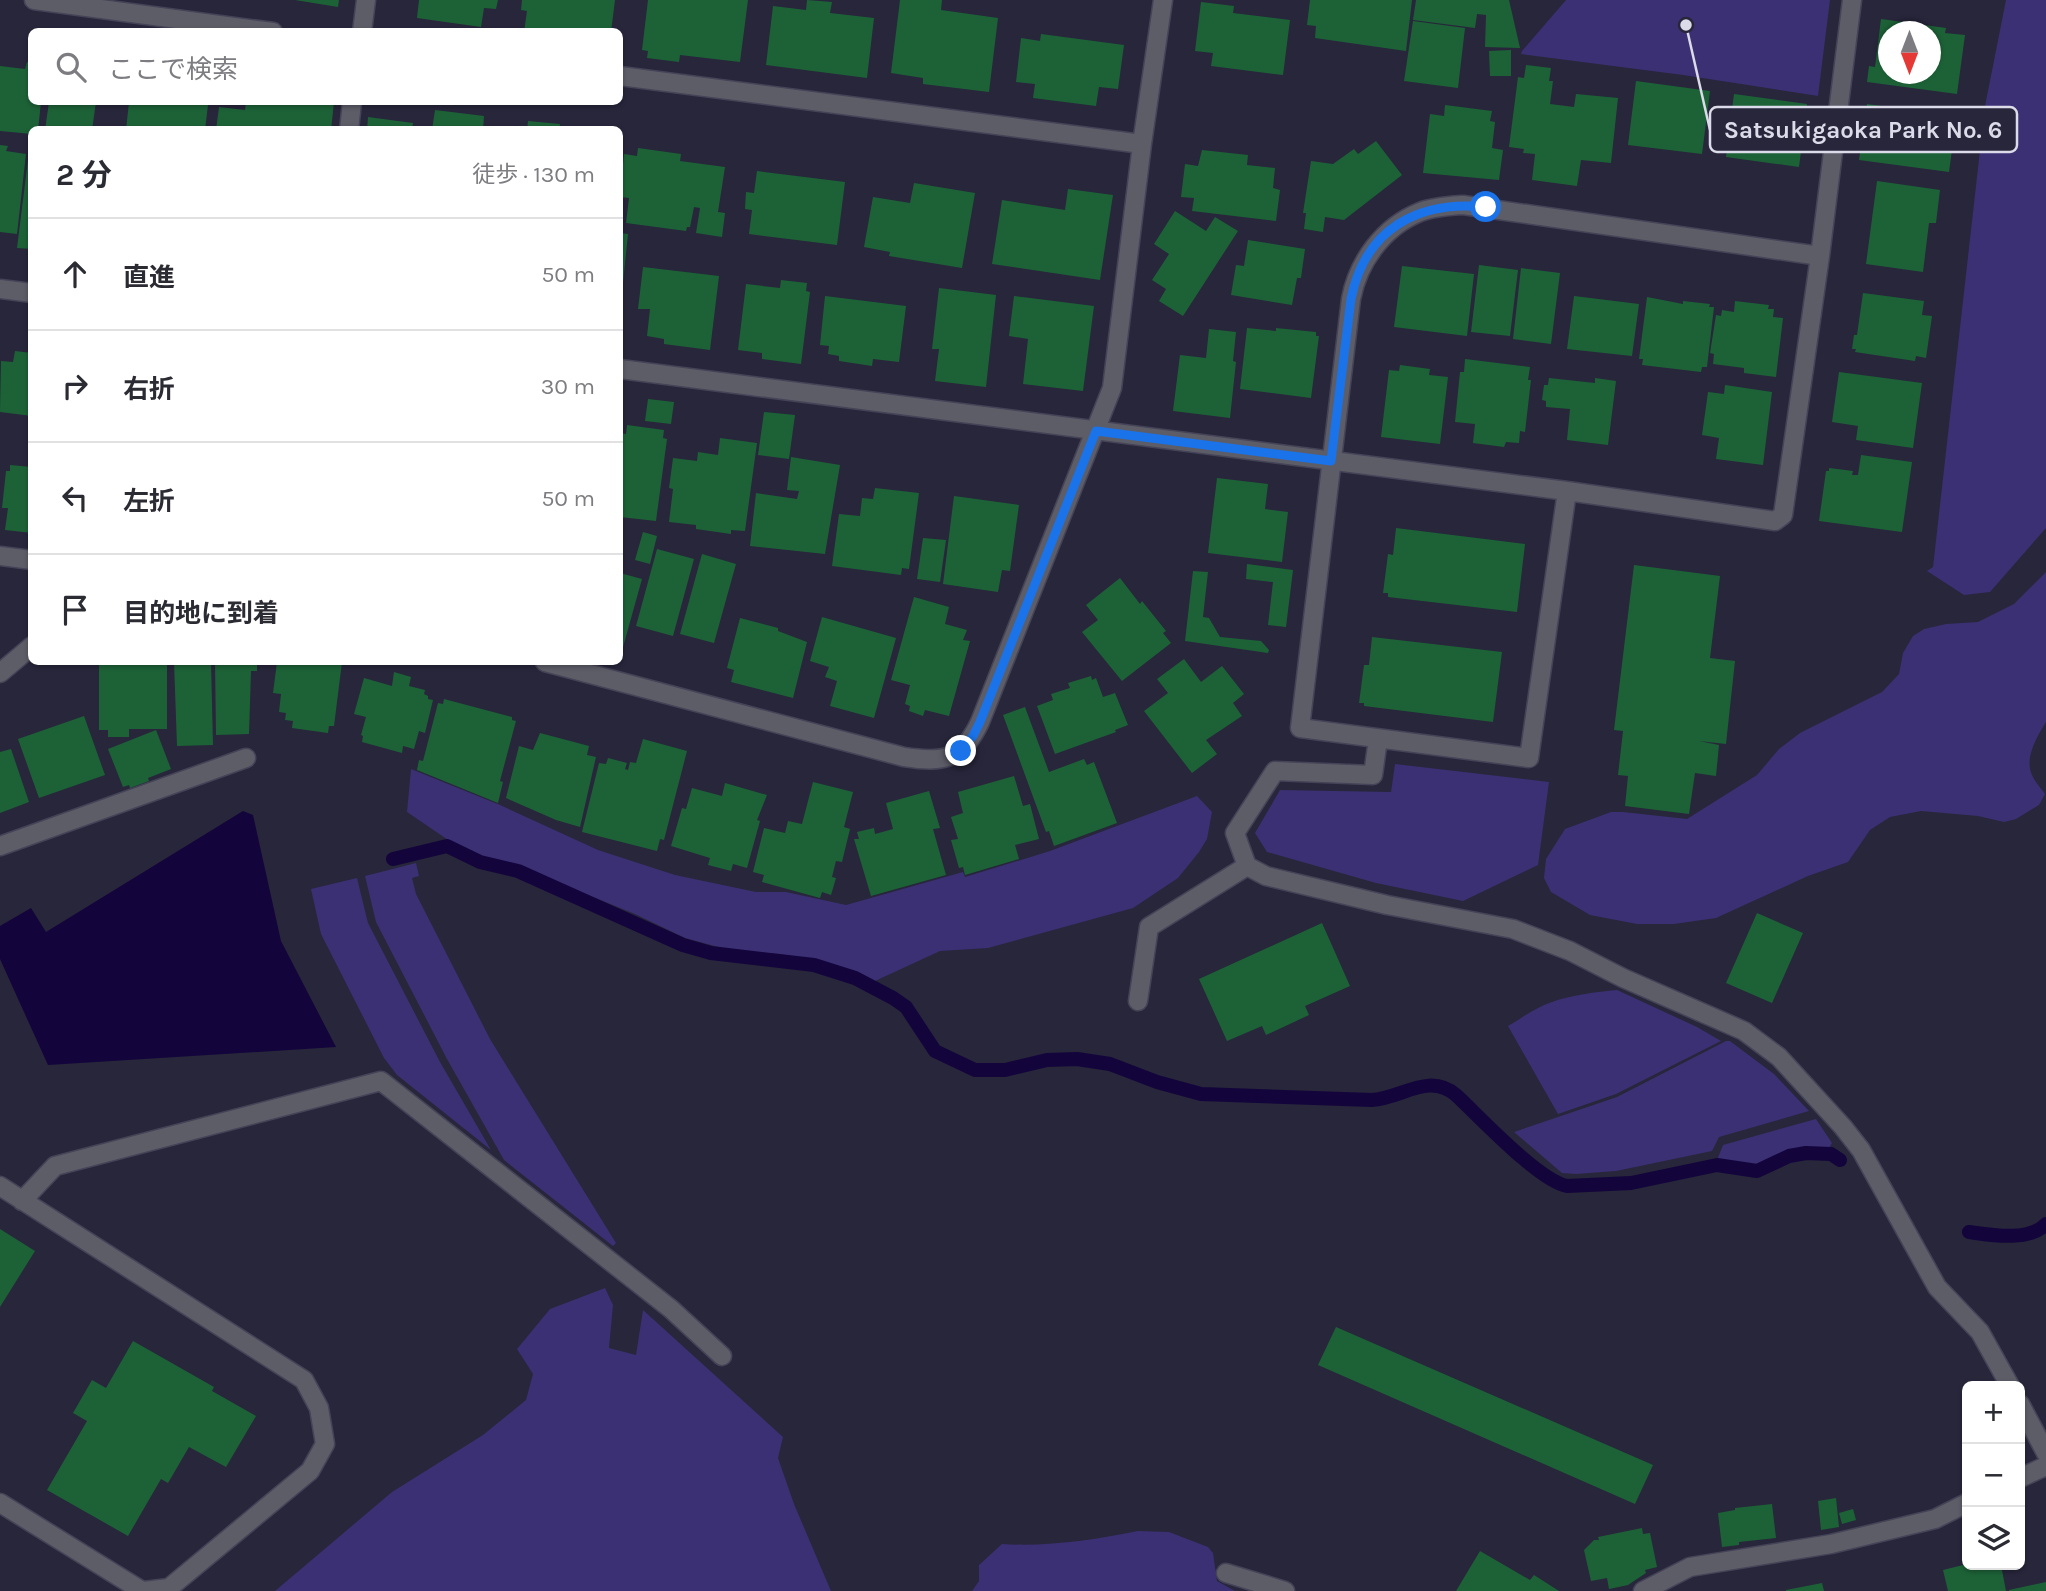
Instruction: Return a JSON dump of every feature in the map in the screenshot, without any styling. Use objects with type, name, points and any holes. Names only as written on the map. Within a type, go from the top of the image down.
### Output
[{"type":"street","points":[[34,0],[243,28]]},
{"type":"street","points":[[362,28],[366,0]]},
{"type":"street","points":[[556,665],[904,757],[930,761],[947,759],[961,751],[980,722],[1112,388],[1163,0]]},
{"type":"street","points":[[623,369],[1567,491],[1775,521],[1783,515],[1820,256],[1852,0]]},
{"type":"street","points":[[623,76],[1142,144]]},
{"type":"street","points":[[349,126],[352,105]]},
{"type":"street","points":[[1567,491],[1529,758],[1300,728],[1355,280],[1374,246],[1387,233],[1420,212],[1463,205],[1820,256]]},
{"type":"street","points":[[0,289],[28,292]]},
{"type":"street","points":[[0,556],[28,560]]},
{"type":"street","points":[[0,673],[28,649]]},
{"type":"street","points":[[1378,739],[1373,775],[1275,771],[1235,833],[1247,866],[1266,876],[1387,905],[1513,929],[1570,951],[1623,978],[1744,1031],[1779,1057],[1843,1126],[1861,1150],[1937,1287],[1980,1332],[2007,1381]]},
{"type":"street","points":[[0,846],[246,758]]},
{"type":"street","points":[[1138,1001],[1149,927],[1247,866]]},
{"type":"street","points":[[22,1201],[55,1166],[381,1081],[671,1309],[722,1356]]},
{"type":"street","points":[[0,1186],[304,1380],[320,1408],[325,1444],[310,1471],[169,1588],[143,1591],[0,1503]]},
{"type":"street","points":[[2025,1413],[2046,1453]]},
{"type":"street","points":[[2025,1476],[2046,1465]]},
{"type":"street","points":[[1643,1591],[1690,1567],[1831,1544],[1935,1519],[1962,1506]]},
{"type":"street","points":[[1226,1573],[1285,1591]]},
{"type":"shaded area","points":[[1566,0],[1830,0],[1818,96],[1521,54]]},
{"type":"shaded area","points":[[2006,0],[2046,0],[2046,528],[1990,592],[1964,595],[1927,571],[1933,567],[1985,106]]},
{"type":"shaded area","points":[[2046,572],[2046,722],[2033,748],[2030,762],[2032,775],[2045,794],[2039,805],[2016,819],[2004,822],[1978,816],[1921,811],[1890,817],[1870,830],[1848,862],[1808,876],[1716,918],[1674,924],[1637,924],[1590,915],[1551,892],[1544,878],[1546,859],[1565,829],[1611,812],[1687,819],[1757,775],[1779,749],[1800,733],[1882,692],[1899,674],[1903,653],[1913,636],[1924,629],[1946,624],[1978,622],[2014,604]]},
{"type":"shaded area","points":[[1395,764],[1549,782],[1538,865],[1463,901],[1376,883],[1267,852],[1255,833],[1280,790],[1391,792]]},
{"type":"shaded area","points":[[411,769],[500,805],[598,850],[675,875],[756,892],[786,892],[846,905],[963,872],[965,877],[1050,851],[1197,796],[1212,812],[1207,839],[1178,878],[1133,908],[988,948],[940,951],[875,981],[855,971],[815,960],[780,954],[733,951],[685,938],[635,914],[454,844],[407,812]]},
{"type":"shaded area","points":[[243,811],[253,815],[281,941],[336,1047],[48,1065],[0,959],[0,926],[31,908],[46,932]]},
{"type":"shaded area","points":[[416,863],[419,876],[412,878],[416,894],[490,1039],[616,1243],[613,1246],[504,1160],[447,1059],[376,922],[365,876]]},
{"type":"shaded area","points":[[357,878],[368,923],[440,1062],[491,1150],[397,1075],[384,1058],[321,934],[311,889]]},
{"type":"shaded area","points":[[1617,990],[1721,1041],[1616,1094],[1558,1114],[1508,1026],[1540,1007],[1559,1000]]},
{"type":"shaded area","points":[[1730,1041],[1774,1074],[1809,1111],[1719,1137],[1712,1151],[1616,1171],[1576,1174],[1562,1173],[1514,1132],[1617,1097]]},
{"type":"shaded area","points":[[1816,1119],[1832,1143],[1828,1150],[1806,1147],[1758,1166],[1717,1160],[1723,1145]]},
{"type":"shaded area","points":[[605,1288],[613,1305],[609,1348],[636,1355],[643,1310],[783,1437],[778,1458],[794,1504],[831,1591],[275,1591],[392,1492],[483,1435],[526,1400],[533,1374],[517,1349],[550,1309]]},
{"type":"shaded area","points":[[1138,1531],[1169,1532],[1208,1547],[1213,1553],[1217,1581],[1235,1591],[972,1591],[979,1581],[979,1565],[1002,1544],[1070,1542]]},
{"type":"building","points":[[295,0],[339,0],[338,7]]},
{"type":"building","points":[[419,0],[498,0],[496,9],[484,8],[481,27],[417,18]]},
{"type":"building","points":[[522,0],[615,0],[612,28],[525,28],[527,11],[521,10]]},
{"type":"building","points":[[648,0],[748,0],[740,62],[680,55],[679,62],[647,58],[648,51],[642,50]]},
{"type":"building","points":[[807,0],[832,2],[830,13],[874,18],[867,78],[766,65],[773,6],[806,10]]},
{"type":"building","points":[[900,0],[942,0],[941,10],[998,18],[989,92],[923,84],[923,78],[891,73]]},
{"type":"building","points":[[1310,0],[1412,0],[1406,51],[1315,38],[1316,26],[1307,25]]},
{"type":"building","points":[[1416,0],[1509,0],[1520,48],[1485,47],[1486,15],[1477,14],[1475,28],[1413,20]]},
{"type":"building","points":[[1201,2],[1234,6],[1233,13],[1290,20],[1283,75],[1211,66],[1213,53],[1195,51]]},
{"type":"building","points":[[1413,21],[1465,28],[1458,88],[1404,81]]},
{"type":"building","points":[[1941,27],[1946,28],[1945,33],[1965,35],[1957,94],[1882,84],[1941,84]]},
{"type":"building","points":[[1041,34],[1124,45],[1118,89],[1099,87],[1096,106],[1033,98],[1035,84],[1016,82],[1021,38],[1040,41]]},
{"type":"building","points":[[1878,43],[1878,83],[1867,82],[1869,66],[1875,67]]},
{"type":"building","points":[[1511,50],[1511,76],[1490,76],[1489,51]]},
{"type":"building","points":[[28,62],[28,105],[41,105],[38,126],[28,126],[28,134],[0,131],[0,66],[25,69]]},
{"type":"building","points":[[1526,65],[1551,68],[1549,81],[1553,81],[1550,104],[1574,107],[1576,94],[1618,98],[1611,163],[1581,160],[1577,186],[1532,180],[1535,154],[1523,153],[1524,149],[1509,147],[1518,77],[1524,78]]},
{"type":"building","points":[[1636,81],[1710,91],[1702,154],[1628,145]]},
{"type":"building","points":[[1734,94],[1807,104],[1799,167],[1726,157]]},
{"type":"building","points":[[1867,104],[1946,115],[1946,121],[1956,121],[1949,172],[1859,160]]},
{"type":"building","points":[[49,105],[96,105],[93,126],[46,126]]},
{"type":"building","points":[[129,105],[208,105],[205,126],[126,126]]},
{"type":"building","points":[[246,105],[334,105],[331,126],[217,126],[219,107],[245,110]]},
{"type":"building","points":[[1445,105],[1492,111],[1490,121],[1495,122],[1492,148],[1503,150],[1499,180],[1423,173],[1430,114],[1444,116]]},
{"type":"building","points":[[435,110],[484,116],[483,126],[433,126]]},
{"type":"building","points":[[368,117],[413,123],[413,126],[367,126]]},
{"type":"building","points":[[528,121],[560,124],[560,126],[527,126]]},
{"type":"building","points":[[1376,141],[1402,175],[1344,220],[1325,217],[1323,232],[1304,229],[1306,213],[1303,213],[1311,161],[1333,164],[1354,149],[1358,154]]},
{"type":"building","points":[[0,145],[8,146],[6,151],[26,154],[17,234],[0,232]]},
{"type":"building","points":[[638,148],[681,154],[680,161],[725,167],[718,212],[725,213],[722,237],[696,233],[700,208],[694,207],[690,227],[687,227],[686,231],[626,223],[629,198],[623,197],[624,154],[637,156]]},
{"type":"building","points":[[1202,150],[1248,155],[1247,165],[1275,168],[1273,188],[1280,190],[1276,221],[1192,211],[1194,198],[1181,197],[1185,164],[1198,166]]},
{"type":"building","points":[[28,160],[28,249],[17,248]]},
{"type":"building","points":[[757,171],[845,182],[837,245],[749,234],[752,210],[745,209],[746,192],[754,193]]},
{"type":"building","points":[[1877,181],[1940,190],[1936,223],[1929,223],[1923,272],[1866,264]]},
{"type":"building","points":[[914,183],[975,193],[962,268],[889,256],[890,252],[864,247],[873,197],[910,203]]},
{"type":"building","points":[[1068,189],[1113,195],[1100,280],[992,264],[1002,200],[1065,210]]},
{"type":"building","points":[[1175,211],[1206,231],[1215,217],[1238,231],[1183,316],[1159,301],[1166,289],[1152,280],[1169,254],[1154,244]]},
{"type":"building","points":[[623,233],[628,234],[623,283]]},
{"type":"building","points":[[1248,240],[1305,249],[1301,278],[1297,278],[1292,305],[1231,295],[1236,265],[1244,266]]},
{"type":"building","points":[[1479,265],[1518,270],[1510,336],[1471,332]]},
{"type":"building","points":[[1402,266],[1474,274],[1467,336],[1394,327]]},
{"type":"building","points":[[643,267],[719,276],[710,350],[664,344],[664,339],[647,336],[650,309],[638,309]]},
{"type":"building","points":[[1521,268],[1560,273],[1551,344],[1513,339]]},
{"type":"building","points":[[781,280],[807,283],[806,291],[810,292],[801,364],[762,359],[762,353],[738,350],[746,284],[780,288]]},
{"type":"building","points":[[939,288],[996,295],[986,387],[935,381],[939,349],[932,349]]},
{"type":"building","points":[[1863,293],[1924,301],[1922,315],[1932,316],[1926,358],[1916,356],[1915,361],[1855,352],[1856,349],[1852,349],[1854,335],[1857,335]]},
{"type":"building","points":[[825,296],[906,306],[899,362],[873,359],[872,366],[839,361],[839,356],[828,354],[829,346],[820,345]]},
{"type":"building","points":[[1014,296],[1094,306],[1083,391],[1023,384],[1028,339],[1009,336]]},
{"type":"building","points":[[1574,296],[1639,304],[1632,356],[1567,349]]},
{"type":"building","points":[[1647,297],[1683,304],[1683,301],[1710,304],[1709,307],[1714,307],[1707,367],[1702,367],[1701,372],[1642,365],[1643,359],[1639,359]]},
{"type":"building","points":[[1735,301],[1769,305],[1768,309],[1774,309],[1773,317],[1783,318],[1776,377],[1744,373],[1744,368],[1713,364],[1714,354],[1710,353],[1716,315],[1721,316],[1722,310],[1734,312]]},
{"type":"building","points":[[1247,328],[1316,332],[1316,336],[1319,336],[1311,398],[1240,389]]},
{"type":"building","points":[[1209,329],[1236,332],[1230,418],[1173,411],[1180,355],[1206,358]]},
{"type":"building","points":[[15,351],[28,353],[28,416],[0,412],[1,361],[13,362]]},
{"type":"building","points":[[1465,359],[1530,367],[1525,432],[1520,431],[1519,443],[1506,442],[1504,447],[1473,443],[1475,424],[1455,422],[1460,372],[1464,372]]},
{"type":"building","points":[[1400,365],[1430,369],[1429,375],[1448,377],[1440,444],[1381,437],[1389,370],[1399,371]]},
{"type":"building","points":[[1839,372],[1922,383],[1913,448],[1856,440],[1858,426],[1832,422]]},
{"type":"building","points":[[1549,378],[1595,383],[1595,378],[1616,381],[1608,445],[1567,440],[1570,409],[1546,407],[1546,401],[1542,400],[1544,385],[1548,385]]},
{"type":"building","points":[[1725,385],[1772,392],[1763,465],[1716,459],[1719,438],[1702,435],[1708,392],[1724,394]]},
{"type":"building","points":[[648,399],[674,402],[671,424],[645,421]]},
{"type":"building","points":[[764,412],[795,415],[789,459],[758,455]]},
{"type":"building","points":[[627,425],[664,430],[663,438],[667,439],[656,521],[623,517],[623,434],[626,434]]},
{"type":"building","points":[[720,438],[757,443],[745,531],[731,530],[731,534],[696,529],[696,525],[669,522],[673,489],[669,488],[673,458],[697,461],[698,452],[718,455]]},
{"type":"building","points":[[1861,455],[1912,462],[1902,532],[1819,521],[1826,471],[1829,471],[1829,468],[1853,471],[1852,475],[1858,475]]},
{"type":"building","points":[[791,457],[840,465],[825,554],[750,546],[756,493],[797,499],[799,491],[787,490]]},
{"type":"building","points":[[10,465],[28,467],[28,533],[5,530],[8,508],[2,508],[6,471],[10,471]]},
{"type":"building","points":[[1217,478],[1268,484],[1265,509],[1288,512],[1282,562],[1208,553]]},
{"type":"building","points":[[875,488],[919,493],[909,569],[902,568],[901,575],[832,566],[839,514],[860,516],[862,498],[873,499]]},
{"type":"building","points":[[954,496],[1019,505],[1010,571],[1002,570],[998,592],[943,584]]},
{"type":"building","points":[[1396,528],[1525,544],[1517,612],[1388,597],[1388,593],[1383,593],[1388,554],[1393,555]]},
{"type":"building","points":[[643,532],[657,536],[650,564],[635,560]]},
{"type":"building","points":[[923,538],[946,540],[940,582],[917,579]]},
{"type":"building","points":[[657,549],[694,559],[673,636],[636,626]]},
{"type":"building","points":[[702,554],[736,564],[714,643],[680,634]]},
{"type":"building","points":[[1247,564],[1293,570],[1286,627],[1268,625],[1273,582],[1246,579]]},
{"type":"building","points":[[1634,565],[1720,576],[1710,658],[1735,661],[1726,744],[1699,741],[1719,745],[1716,776],[1695,773],[1689,814],[1625,806],[1628,776],[1618,775],[1623,731],[1614,730]]},
{"type":"building","points":[[1193,571],[1208,572],[1203,617],[1209,618],[1220,637],[1261,641],[1269,650],[1268,653],[1185,641]]},
{"type":"building","points":[[623,574],[642,579],[623,647]]},
{"type":"building","points":[[1120,578],[1166,631],[1163,633],[1171,643],[1122,681],[1082,632],[1098,620],[1086,605]]},
{"type":"building","points":[[914,597],[949,607],[945,624],[967,630],[963,640],[970,641],[949,716],[925,710],[923,716],[909,711],[910,706],[905,704],[910,685],[891,680]]},
{"type":"building","points":[[822,617],[896,638],[874,718],[830,706],[837,681],[825,677],[829,667],[810,661]]},
{"type":"building","points":[[740,618],[778,628],[778,631],[807,642],[793,698],[731,682],[734,670],[727,668]]},
{"type":"building","points":[[1372,637],[1502,652],[1493,722],[1364,706],[1364,703],[1359,703],[1364,665],[1369,665]]},
{"type":"building","points":[[1184,659],[1201,682],[1222,666],[1244,694],[1233,703],[1242,716],[1206,740],[1217,754],[1192,773],[1144,711],[1168,693],[1157,679]]},
{"type":"building","points":[[99,665],[167,665],[167,729],[129,729],[129,737],[108,737],[108,730],[99,730]]},
{"type":"building","points":[[174,665],[211,665],[213,745],[177,746]]},
{"type":"building","points":[[215,665],[257,665],[257,671],[251,671],[249,734],[216,735]]},
{"type":"building","points":[[277,665],[342,665],[334,726],[329,726],[328,733],[292,728],[293,721],[285,720],[286,713],[279,712],[281,694],[273,693]]},
{"type":"building","points":[[394,672],[411,677],[409,686],[425,690],[424,694],[428,699],[433,700],[425,733],[419,731],[414,749],[403,746],[402,753],[362,742],[366,717],[354,714],[364,678],[392,686]]},
{"type":"building","points":[[1091,676],[1092,680],[1096,678],[1103,697],[1115,693],[1128,725],[1055,754],[1037,706],[1053,700],[1051,694],[1070,688],[1068,683]]},
{"type":"building","points":[[444,699],[512,717],[512,720],[516,721],[500,781],[503,782],[498,803],[417,770],[419,760],[423,761],[438,703],[443,704]]},
{"type":"building","points":[[1025,707],[1049,772],[1084,759],[1087,765],[1094,762],[1117,823],[1054,846],[1049,831],[1046,832],[1003,715]]},
{"type":"building","points":[[84,716],[105,775],[39,798],[18,739]]},
{"type":"building","points":[[156,730],[171,769],[148,778],[149,781],[130,788],[129,785],[123,787],[108,749]]},
{"type":"building","points":[[540,733],[589,746],[587,755],[596,757],[580,827],[556,820],[506,798],[519,746],[533,750]]},
{"type":"building","points":[[643,739],[687,751],[664,840],[660,839],[657,851],[582,832],[599,763],[606,764],[608,758],[627,763],[625,769],[628,770],[630,762],[636,763]]},
{"type":"building","points":[[11,749],[29,802],[0,813],[0,752]]},
{"type":"building","points":[[1014,776],[1023,806],[1030,804],[1039,839],[1015,845],[1019,859],[965,875],[963,867],[959,868],[951,840],[958,839],[951,817],[963,813],[958,792]]},
{"type":"building","points":[[813,782],[853,792],[844,827],[850,829],[842,862],[836,861],[832,877],[836,878],[831,895],[822,892],[820,898],[762,882],[764,875],[753,872],[764,828],[785,833],[788,821],[802,824]]},
{"type":"building","points":[[725,783],[767,795],[757,820],[760,821],[747,868],[733,864],[731,871],[708,865],[710,858],[671,846],[682,808],[686,809],[692,788],[722,796]]},
{"type":"building","points":[[929,791],[940,828],[933,829],[946,875],[871,896],[854,839],[859,839],[857,832],[874,828],[875,834],[893,829],[886,803]]},
{"type":"building","points":[[1757,913],[1803,933],[1772,1003],[1726,983]]},
{"type":"building","points":[[1322,923],[1350,986],[1305,1006],[1309,1015],[1266,1035],[1262,1026],[1227,1041],[1199,979]]},
{"type":"building","points":[[0,1229],[35,1251],[0,1307]]},
{"type":"building","points":[[1336,1327],[1653,1465],[1635,1504],[1318,1365]]},
{"type":"building","points":[[133,1341],[214,1387],[212,1391],[256,1416],[226,1467],[189,1447],[168,1483],[161,1479],[128,1536],[47,1490],[87,1421],[73,1413],[92,1380],[106,1388]]},
{"type":"building","points":[[1836,1498],[1839,1527],[1821,1530],[1818,1501]]},
{"type":"building","points":[[1772,1504],[1776,1538],[1739,1542],[1739,1545],[1722,1547],[1718,1513],[1735,1508]]},
{"type":"building","points":[[1853,1509],[1856,1520],[1842,1524],[1839,1513]]},
{"type":"building","points":[[1642,1528],[1643,1534],[1650,1533],[1657,1567],[1645,1570],[1646,1573],[1628,1585],[1609,1589],[1607,1578],[1591,1581],[1584,1550],[1594,1540],[1599,1540],[1598,1537]]},
{"type":"building","points":[[1480,1551],[1530,1580],[1534,1575],[1559,1591],[1456,1591]]},
{"type":"building","points":[[1962,1565],[1962,1570],[2002,1570],[2006,1591],[1948,1591],[1943,1570]]},
{"type":"building","points":[[2046,1582],[2046,1591],[2009,1591],[2009,1590]]},
{"type":"building","points":[[1822,1583],[1824,1591],[1786,1591],[1786,1590]]},
{"type":"waterway","points":[[393,859],[447,846],[480,862],[518,871],[683,945],[711,953],[814,965],[855,978],[906,1007],[935,1051],[975,1070],[1005,1070],[1047,1060],[1077,1059],[1110,1064],[1157,1082],[1201,1094],[1372,1100],[1415,1088],[1436,1086],[1456,1095],[1525,1160],[1567,1186],[1631,1183],[1717,1165],[1757,1171],[1789,1156],[1806,1153],[1831,1154],[1840,1160]]},
{"type":"waterway","points":[[1969,1232],[1999,1236],[2020,1235],[2039,1230],[2046,1224]]},
{"type":"place","name":"Satsukigaoka Park No. 6","points":[[1686,25]]},
{"type":"route","points":[[961,751],[980,722],[1096,431],[1331,461],[1351,299],[1355,280],[1363,263],[1387,233],[1420,212],[1463,205],[1486,207]]}]
